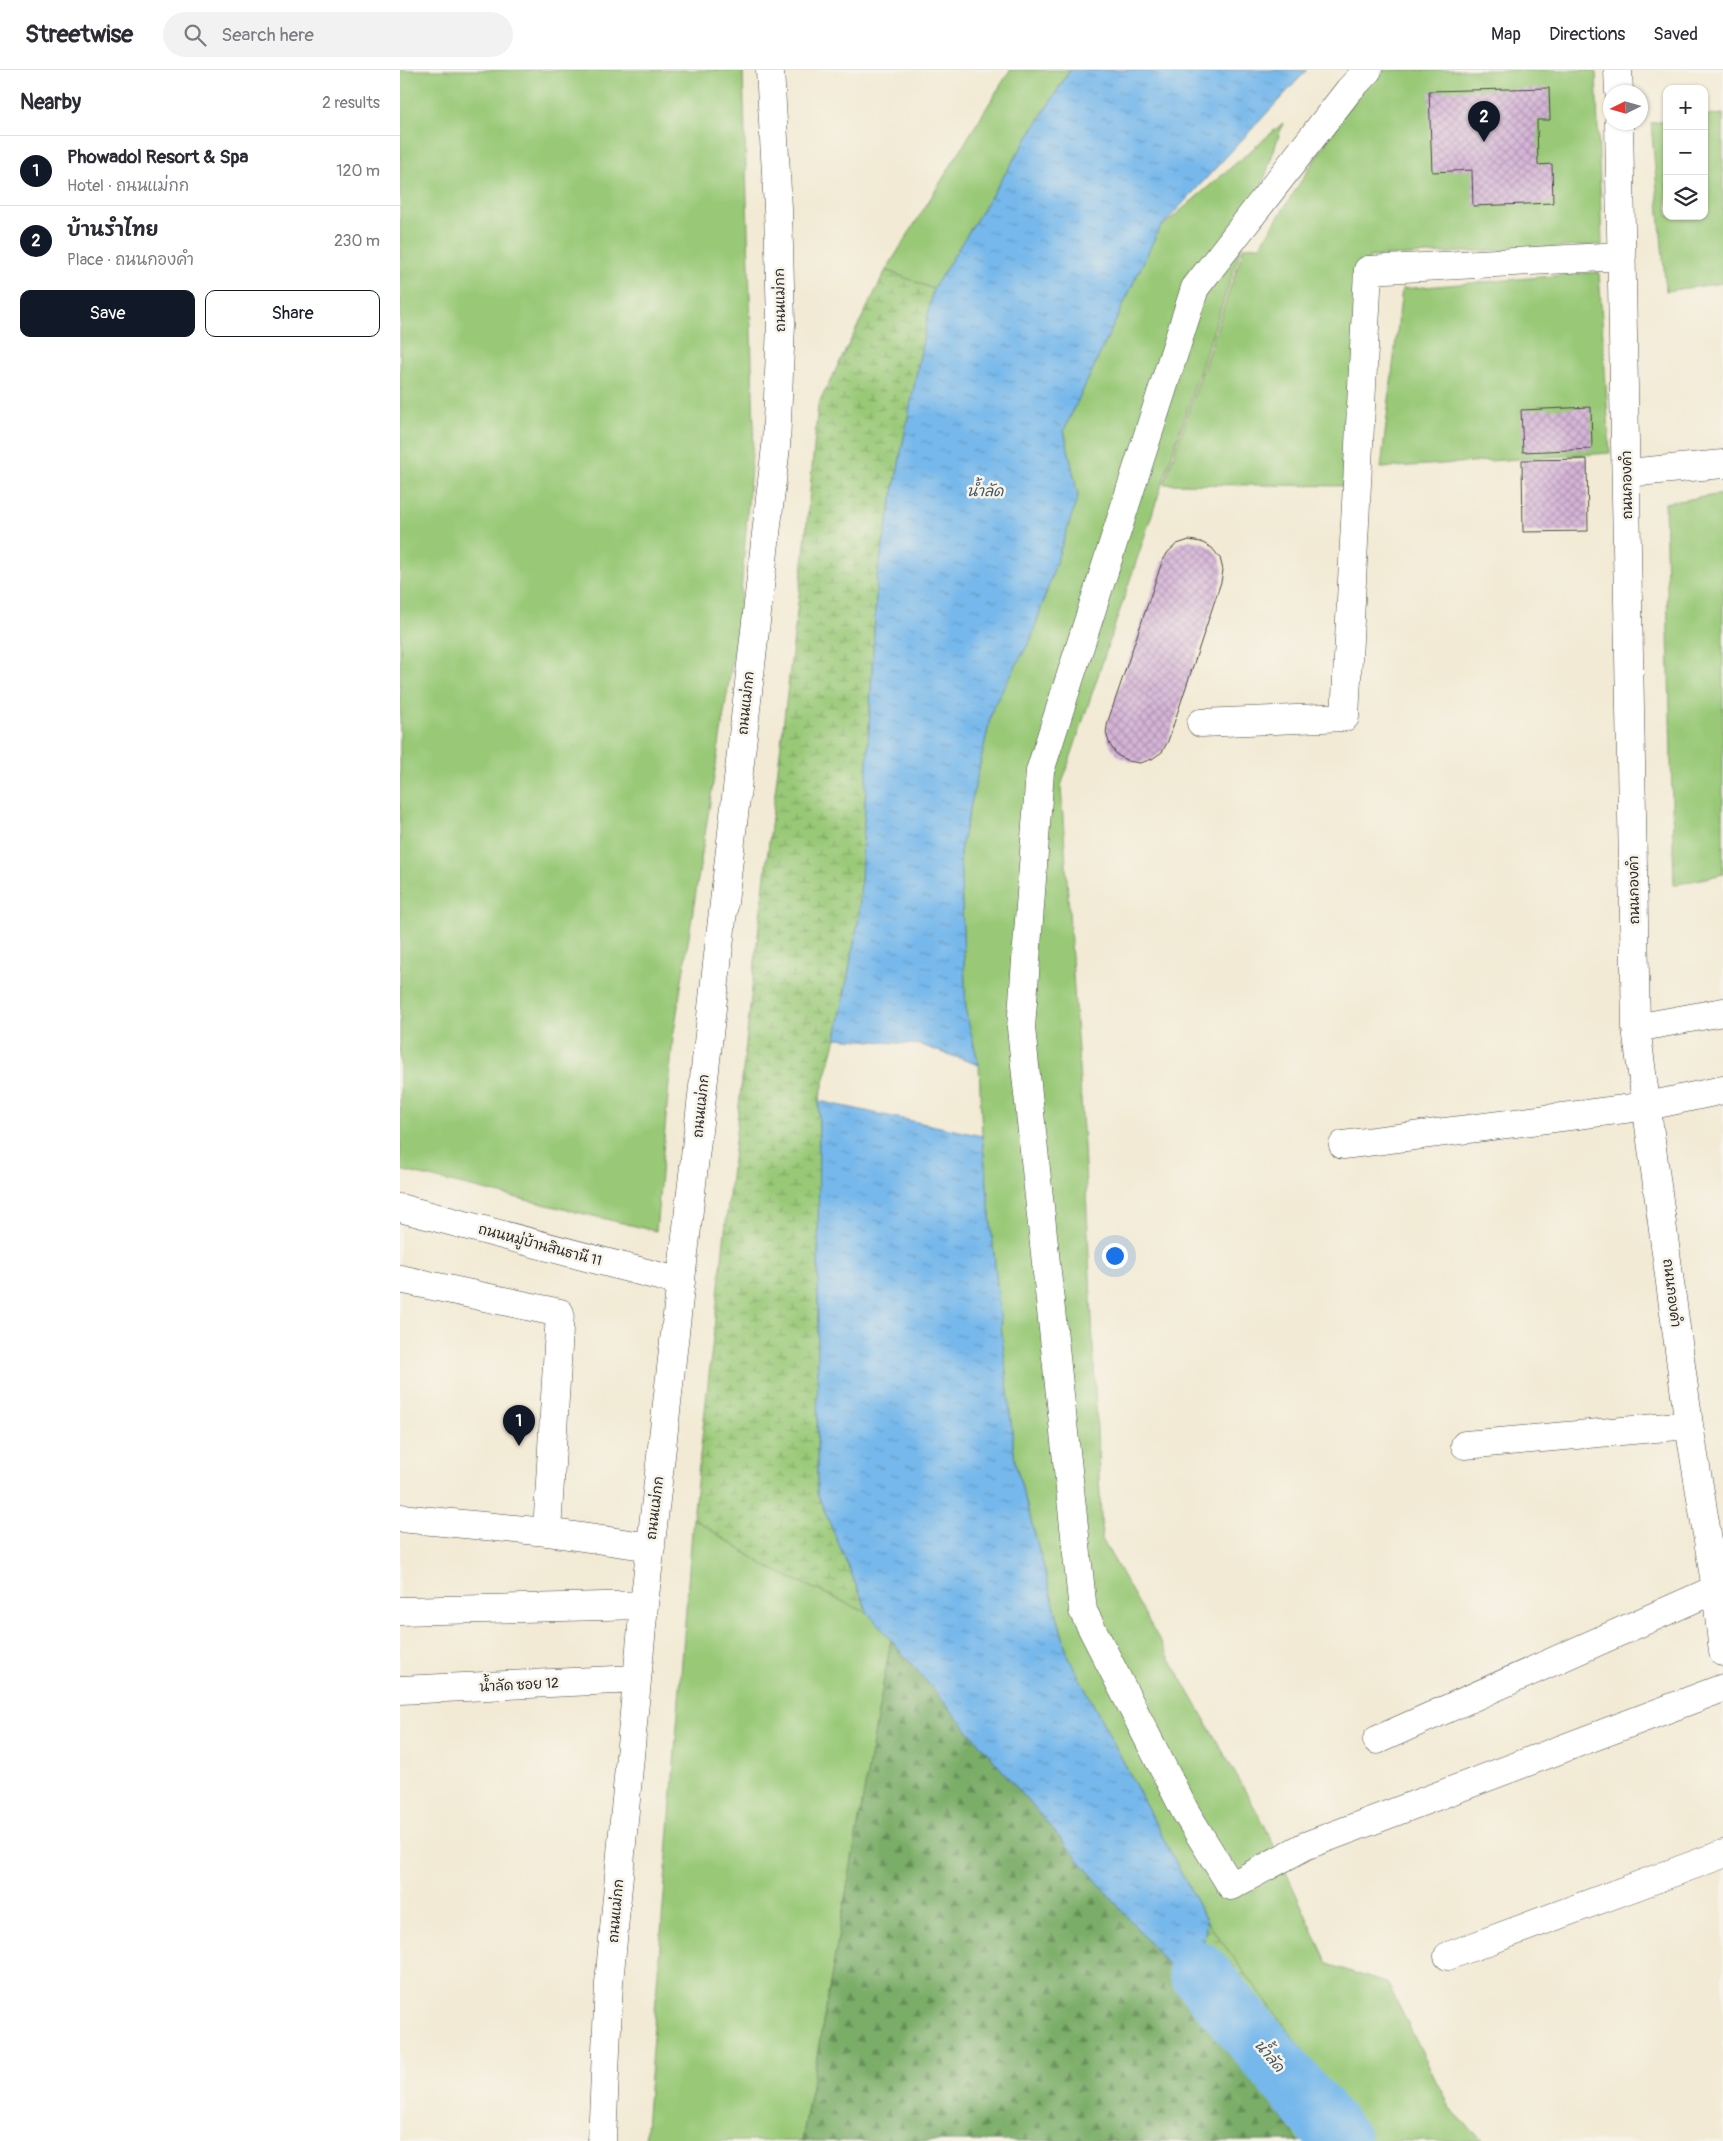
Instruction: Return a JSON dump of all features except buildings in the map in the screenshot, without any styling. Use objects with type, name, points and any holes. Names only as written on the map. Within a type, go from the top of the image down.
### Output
[{"type":"street","name":"ถนนแม่กก","points":[[602,2141],[609,1983],[644,1605],[776,446],[781,324],[778,208],[770,70]]},
{"type":"street","points":[[1368,70],[1349,90],[1195,288],[1040,771],[1021,1028],[1083,1611],[1185,1811],[1231,1886],[1305,1846],[1723,1688]]},
{"type":"street","points":[[1618,70],[1619,85]]},
{"type":"street","name":"ถนนกองคำ","points":[[1619,130],[1636,1028],[1648,1106],[1689,1425],[1716,1589],[1723,1652]]},
{"type":"street","points":[[1201,723],[1345,717],[1368,270],[1622,256]]},
{"type":"street","points":[[1627,473],[1723,464]]},
{"type":"street","points":[[1636,1028],[1723,1012]]},
{"type":"street","points":[[1343,1145],[1648,1106],[1723,1090]]},
{"type":"street","name":"ถนนหมู่บ้านสินธานี 11","points":[[400,1208],[681,1282]]},
{"type":"street","points":[[400,1279],[560,1313],[547,1532]]},
{"type":"street","points":[[1465,1445],[1689,1425]]},
{"type":"street","points":[[400,1518],[547,1532],[651,1547]]},
{"type":"street","points":[[1377,1740],[1716,1589]]},
{"type":"street","points":[[400,1611],[644,1605]]},
{"type":"street","name":"น้ำลัด ซอย 12","points":[[400,1690],[637,1680]]},
{"type":"street","points":[[1448,1956],[1723,1854]]},
{"type":"green space","points":[[400,70],[743,70],[754,428],[739,618],[673,1038],[656,1231],[400,1170]]},
{"type":"green space","points":[[1010,70],[1070,70],[933,289],[886,270]]},
{"type":"green space","points":[[1384,70],[1596,70],[1602,245],[1369,257],[1358,486],[1164,484],[1244,247],[1260,246],[1353,99]]},
{"type":"green space","points":[[1723,114],[1723,283],[1666,291],[1651,123],[1663,122],[1663,220],[1708,220],[1708,116]]},
{"type":"green space","points":[[1283,123],[1061,786],[1084,1146],[1102,1539],[1264,1824],[1328,1964],[1388,1984],[1449,2107],[1483,2141],[1371,2141],[1207,1922],[1068,1656],[1015,1462],[982,1136],[979,1065],[966,1013],[960,852],[993,707],[1031,639],[1078,496],[1064,430],[1159,229]]},
{"type":"green space","points":[[886,270],[933,289],[877,576],[859,917],[836,1038],[819,1101],[817,1493],[868,1613],[767,1567],[693,1518],[761,908],[804,554],[818,405]]},
{"type":"green space","points":[[1599,272],[1610,453],[1381,468],[1402,289]]},
{"type":"green space","points":[[1723,494],[1723,874],[1674,885],[1665,503]]},
{"type":"green space","points":[[693,1518],[767,1567],[868,1613],[891,1640],[802,2141],[645,2141]]},
{"type":"green space","points":[[891,1640],[1194,1995],[1299,2141],[802,2141]]},
{"type":"green space","points":[[1207,1922],[1371,2141],[1299,2141],[1194,1995]]},
{"type":"water","name":"น้ำลัด","points":[[1070,70],[1307,70],[1159,229],[1064,430],[1078,496],[1031,639],[993,707],[960,852],[966,1013],[979,1065],[921,1045],[836,1038],[859,917],[877,576],[933,289]]},
{"type":"water","points":[[819,1101],[982,1136],[1015,1462],[1068,1656],[1207,1922],[1194,1995],[868,1613],[817,1493]]},
{"type":"waterway","name":"น้ำลัด","points":[[1198,1971],[1341,2141]]},
{"type":"place","name":"บ้านรำไทย","points":[[1484,142]]},
{"type":"place","name":"Phowadol Resort & Spa","points":[[519,1446]]}]
